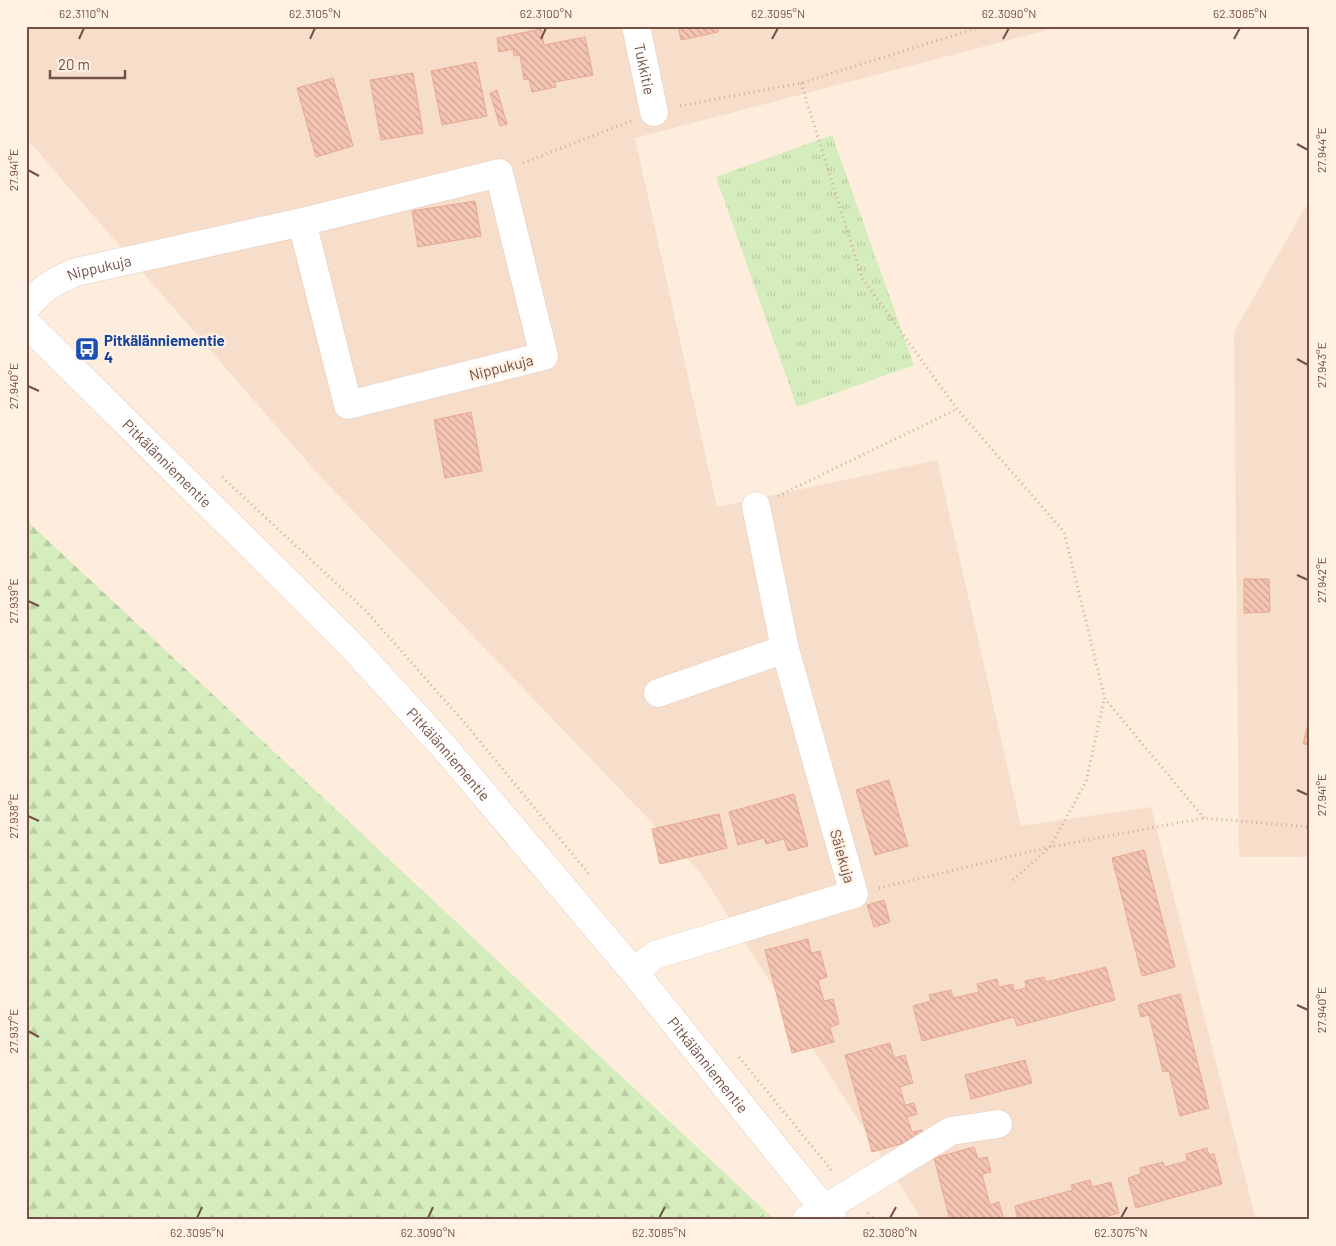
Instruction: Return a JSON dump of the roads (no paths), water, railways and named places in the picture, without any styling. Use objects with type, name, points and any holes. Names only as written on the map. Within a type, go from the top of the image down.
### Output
[{"type":"street","name":"Tukkitie","points":[[636,26],[654,112]]},
{"type":"street","name":"Nippukuja","points":[[26,308],[35,297],[55,280],[76,272],[302,222],[499,173],[544,356],[348,405],[302,222]]},
{"type":"street","name":"Pitkälänniementie","points":[[26,323],[350,645],[444,747],[634,972],[821,1216]]},
{"type":"street","name":"Säiekuja","points":[[634,972],[655,955],[854,894],[785,649],[756,506]]},
{"type":"street","points":[[658,693],[785,649]]},
{"type":"street","points":[[821,1216],[851,1194],[951,1131],[998,1124]]},
{"type":"place","name":"Pitkälänniementie 4","points":[[87,349]]}]
